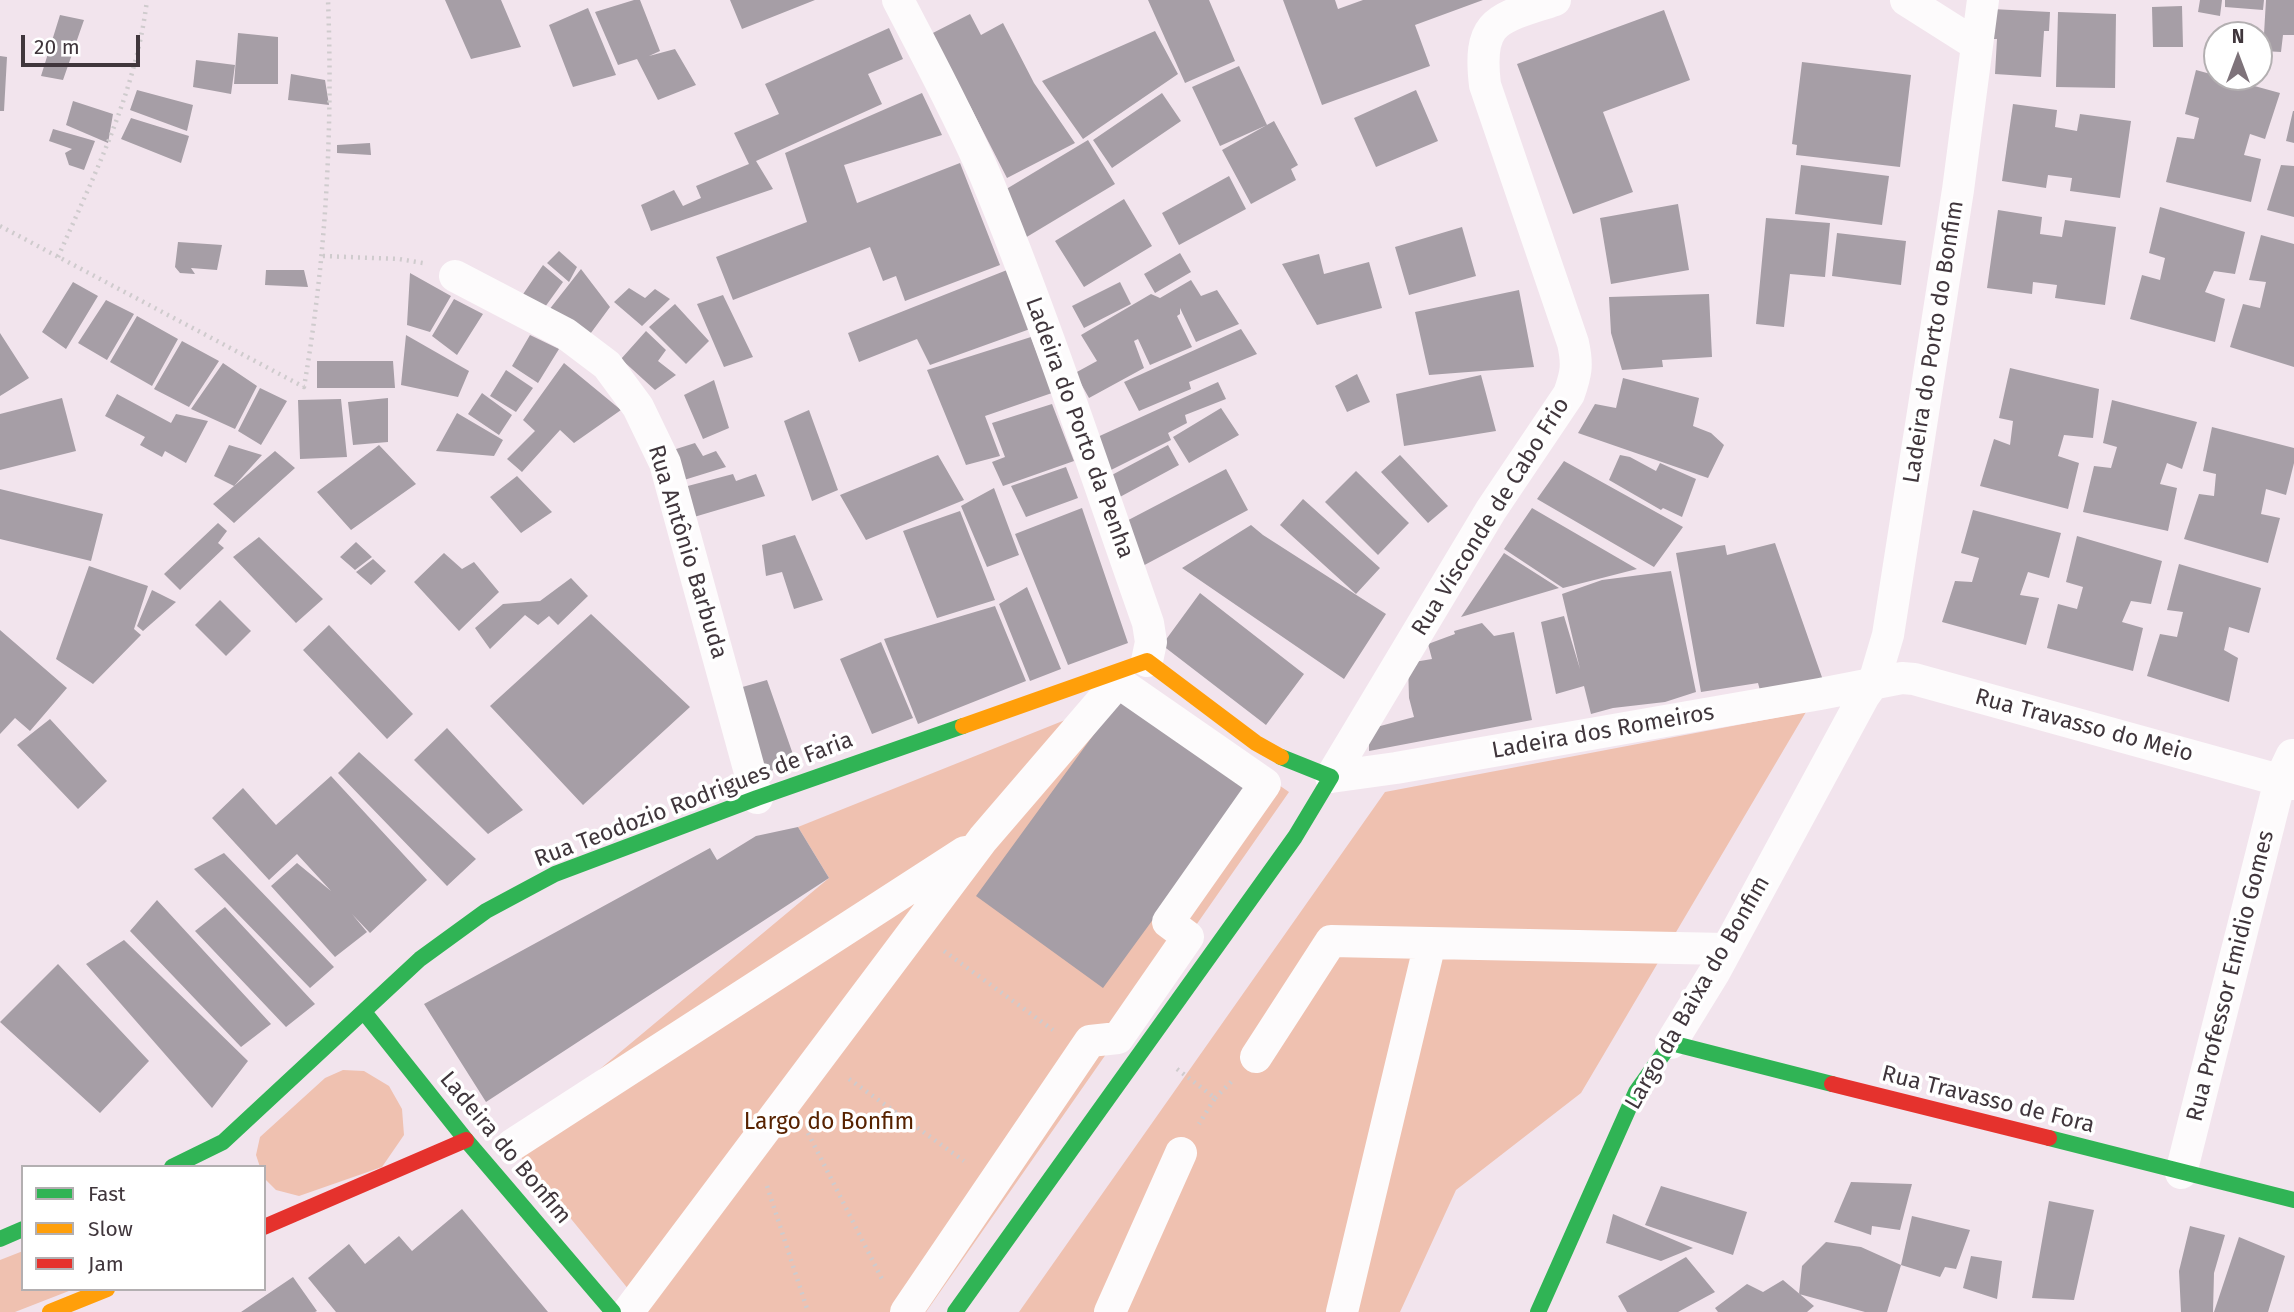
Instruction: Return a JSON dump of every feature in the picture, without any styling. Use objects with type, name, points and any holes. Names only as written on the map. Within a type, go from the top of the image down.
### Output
[{"type":"street","name":"Ladeira do Porto da Penha","points":[[898,0],[942,84],[984,174],[1026,280],[1148,623],[1151,642],[1147,661]]},
{"type":"street","name":"Rua Visconde de Cabo Frio","points":[[1331,777],[1491,510],[1569,394],[1575,377],[1577,360],[1573,343],[1485,85],[1483,64],[1484,41],[1495,24],[1513,14],[1555,0]]},
{"type":"street","points":[[1906,0],[1977,45]]},
{"type":"street","name":"Ladeira do Porto do Bonfim","points":[[1874,682],[1888,635],[1958,190],[1983,0]]},
{"type":"street","name":"Rua Antônio Barbuda","points":[[455,276],[566,334],[607,365],[638,407],[665,463],[757,798]]},
{"type":"street","points":[[955,1312],[1295,837],[1331,777],[1291,763],[1256,743],[1147,661]]},
{"type":"street","name":"Rua Teodozio Rodrigues de Faria","points":[[176,1165],[223,1142],[431,951],[486,911],[555,874],[757,798],[1147,661]]},
{"type":"street","name":"Rua Travasso do Meio","points":[[1874,682],[1914,679],[2289,773]]},
{"type":"street","points":[[642,1306],[753,1144],[983,839],[1118,682],[1265,784],[1168,922],[1188,937],[1118,1038],[1090,1041],[906,1312]]},
{"type":"street","name":"Ladeira dos Romeiros","points":[[1331,777],[1752,706],[1874,682]]},
{"type":"street","name":"Largo da Baixa do Bonfim","points":[[1538,1312],[1636,1092],[1671,1043],[1727,949],[1874,682]]},
{"type":"street","name":"Rua Professor Emidio Gomes","points":[[2181,1172],[2289,773]]},
{"type":"street","points":[[512,1145],[983,839]]},
{"type":"street","points":[[1256,1057],[1331,941],[1727,949]]},
{"type":"street","points":[[1342,1312],[1430,943]]},
{"type":"street","name":"Ladeira do Bonfim","points":[[363,1012],[466,1140],[613,1312]]},
{"type":"street","name":"Rua Travasso de Fora","points":[[1671,1043],[2294,1200]]},
{"type":"street","points":[[269,1225],[466,1140]]},
{"type":"street","points":[[223,1142],[234,1158]]},
{"type":"street","points":[[1110,1312],[1181,1153]]},
{"type":"street","points":[[0,1239],[21,1230]]},
{"type":"street","points":[[50,1312],[102,1291]]},
{"type":"path","points":[[58,257],[122,110],[143,37],[147,0]]},
{"type":"path","points":[[0,226],[304,387],[323,256],[330,65],[328,0]]},
{"type":"path","points":[[323,256],[399,259],[430,265],[455,276]]},
{"type":"path","points":[[915,929],[1083,1051]]},
{"type":"path","points":[[839,1071],[986,1177],[991,1186]]},
{"type":"path","points":[[1181,1153],[1215,1098],[1185,1076]]},
{"type":"path","points":[[807,1132],[886,1288]]},
{"type":"path","points":[[753,1144],[808,1312]]},
{"type":"green space","name":"Largo do Bonfim","points":[[1140,690],[1289,792],[926,1312],[647,1312],[510,1144],[829,878],[798,827]]},
{"type":"green space","points":[[1806,712],[1581,1093],[1456,1190],[1400,1312],[1019,1312],[1385,792]]},
{"type":"green space","points":[[343,1070],[364,1071],[389,1086],[402,1109],[404,1135],[382,1167],[299,1196],[276,1190],[266,1180],[266,1165],[259,1165],[256,1155],[260,1137],[325,1078]]},
{"type":"green space","points":[[21,1252],[21,1291],[69,1291],[15,1312],[0,1312],[0,1260]]},
{"type":"building","points":[[445,0],[501,0],[521,47],[471,59]]},
{"type":"building","points":[[640,0],[660,51],[649,56],[675,49],[696,85],[658,100],[637,59],[618,65],[595,12]]},
{"type":"building","points":[[730,0],[815,0],[742,29]]},
{"type":"building","points":[[1148,0],[1209,0],[1235,61],[1185,83]]},
{"type":"building","points":[[1283,0],[1335,0],[1338,9],[1363,0],[1483,0],[1415,25],[1430,66],[1322,105]]},
{"type":"building","points":[[2200,0],[2222,0],[2220,16],[2198,12]]},
{"type":"building","points":[[2225,0],[2264,0],[2263,10],[2225,7]]},
{"type":"building","points":[[2266,0],[2294,0],[2294,35],[2283,35],[2281,52],[2273,52],[2273,21],[2265,21]]},
{"type":"building","points":[[2182,6],[2183,47],[2153,47],[2152,7]]},
{"type":"building","points":[[588,8],[616,75],[573,87],[549,25]]},
{"type":"building","points":[[1992,9],[2050,12],[2049,31],[2044,31],[2041,77],[1995,74],[1997,39],[1990,39]]},
{"type":"building","points":[[1664,10],[1690,80],[1603,112],[1633,192],[1573,214],[1517,64]]},
{"type":"building","points":[[2058,12],[2116,14],[2115,88],[2056,87]]},
{"type":"building","points":[[970,14],[981,35],[1003,23],[1034,83],[1075,143],[1007,178],[970,106],[927,36]]},
{"type":"building","points":[[60,15],[84,20],[63,80],[41,76]]},
{"type":"building","points":[[889,28],[903,59],[868,74],[882,104],[756,161],[773,189],[651,231],[641,205],[674,190],[683,206],[701,198],[696,186],[749,164],[734,133],[779,114],[765,84]]},
{"type":"building","points":[[1155,31],[1178,74],[1083,139],[1042,81]]},
{"type":"building","points":[[238,33],[278,37],[278,84],[234,84]]},
{"type":"building","points":[[0,56],[7,57],[4,111],[0,111]]},
{"type":"building","points":[[196,60],[235,65],[231,94],[193,87]]},
{"type":"building","points":[[1802,62],[1911,75],[1900,167],[1796,155],[1797,145],[1792,144]]},
{"type":"building","points":[[1239,66],[1267,125],[1220,146],[1192,87]]},
{"type":"building","points":[[2196,70],[2203,72],[2203,91],[2280,93],[2265,139],[2250,134],[2244,155],[2261,159],[2251,202],[2166,182],[2177,137],[2194,139],[2199,118],[2185,114]]},
{"type":"building","points":[[291,74],[325,80],[329,105],[288,100]]},
{"type":"building","points":[[137,90],[193,105],[187,131],[130,110]]},
{"type":"building","points":[[1416,90],[1438,141],[1376,167],[1354,118]]},
{"type":"building","points":[[922,93],[942,135],[844,165],[857,203],[960,163],[1000,265],[905,301],[896,276],[883,281],[870,247],[733,300],[716,257],[807,222],[785,153]]},
{"type":"building","points":[[1162,93],[1181,121],[1112,168],[1093,140]]},
{"type":"building","points":[[73,101],[113,114],[108,143],[66,125]]},
{"type":"building","points":[[2013,104],[2057,110],[2055,127],[2077,131],[2080,114],[2131,121],[2120,198],[2070,191],[2072,178],[2048,175],[2046,188],[2002,181]]},
{"type":"building","points":[[2294,111],[2294,143],[2286,141]]},
{"type":"building","points":[[131,118],[189,136],[181,163],[121,139]]},
{"type":"building","points":[[1274,121],[1298,165],[1291,169],[1296,180],[1251,204],[1222,150]]},
{"type":"building","points":[[53,129],[95,141],[84,170],[69,165],[65,153],[72,149],[49,141]]},
{"type":"building","points":[[1088,140],[1115,184],[1025,238],[998,194]]},
{"type":"building","points":[[370,143],[371,155],[337,153],[337,145]]},
{"type":"building","points":[[1801,165],[1889,176],[1882,225],[1795,214]]},
{"type":"building","points":[[2281,165],[2294,166],[2294,217],[2267,210]]},
{"type":"building","points":[[1229,176],[1246,209],[1179,245],[1162,213]]},
{"type":"building","points":[[1124,199],[1152,246],[1084,287],[1055,241]]},
{"type":"building","points":[[1678,204],[1689,270],[1611,284],[1600,218]]},
{"type":"building","points":[[2160,207],[2245,232],[2235,274],[2214,271],[2205,292],[2225,299],[2215,342],[2130,319],[2142,275],[2160,280],[2165,258],[2149,253]]},
{"type":"building","points":[[1998,210],[2042,217],[2040,234],[2062,237],[2065,220],[2116,227],[2105,305],[2055,298],[2057,285],[2033,282],[2032,294],[1987,288]]},
{"type":"building","points":[[1766,218],[1830,223],[1825,277],[1790,274],[1784,327],[1756,324]]},
{"type":"building","points":[[1462,227],[1476,276],[1409,295],[1395,247]]},
{"type":"building","points":[[1837,233],[1906,241],[1901,285],[1832,276]]},
{"type":"building","points":[[2261,235],[2294,244],[2294,367],[2230,347],[2243,304],[2260,308],[2266,282],[2249,280]]},
{"type":"building","points":[[178,242],[222,245],[217,270],[191,268],[195,274],[180,273],[175,267]]},
{"type":"building","points":[[559,251],[577,267],[569,282],[547,263]]},
{"type":"building","points":[[1180,253],[1191,272],[1155,293],[1144,274]]},
{"type":"building","points":[[1319,254],[1324,274],[1369,262],[1382,308],[1317,325],[1282,264]]},
{"type":"building","points":[[543,265],[563,282],[540,314],[519,300]]},
{"type":"building","points":[[581,269],[610,307],[585,341],[545,315]]},
{"type":"building","points":[[266,270],[304,270],[308,287],[265,285]]},
{"type":"building","points":[[1007,270],[1030,329],[930,365],[917,339],[859,362],[848,333]]},
{"type":"building","points":[[410,273],[451,296],[430,332],[407,325]]},
{"type":"building","points":[[1191,280],[1201,296],[1217,290],[1239,324],[1196,342],[1180,308],[1180,314],[1177,316],[1192,347],[1150,365],[1138,339],[1134,341],[1144,368],[1089,398],[1075,373],[1097,361],[1081,335],[1151,294],[1160,298]]},
{"type":"building","points":[[73,282],[98,296],[66,349],[42,332]]},
{"type":"building","points":[[1120,282],[1131,304],[1084,328],[1072,306]]},
{"type":"building","points":[[629,288],[645,298],[655,289],[670,299],[642,326],[614,302]]},
{"type":"building","points":[[1519,290],[1534,367],[1429,375],[1415,312]]},
{"type":"building","points":[[1709,294],[1712,357],[1662,360],[1663,367],[1622,370],[1611,333],[1609,297]]},
{"type":"building","points":[[723,295],[753,357],[724,367],[697,304]]},
{"type":"building","points":[[454,299],[483,314],[457,355],[432,336]]},
{"type":"building","points":[[106,300],[134,314],[107,360],[78,343]]},
{"type":"building","points":[[675,304],[709,341],[686,364],[649,327]]},
{"type":"building","points":[[137,316],[178,339],[152,386],[110,362]]},
{"type":"building","points":[[1241,329],[1257,354],[1189,382],[1191,389],[1139,411],[1124,382]]},
{"type":"building","points":[[646,331],[666,350],[658,361],[676,375],[655,390],[621,359]]},
{"type":"building","points":[[0,333],[29,378],[0,396]]},
{"type":"building","points":[[406,335],[469,371],[458,397],[401,385]]},
{"type":"building","points":[[530,335],[559,349],[538,383],[512,366]]},
{"type":"building","points":[[1031,337],[1052,393],[985,416],[1000,456],[966,465],[927,370]]},
{"type":"building","points":[[182,341],[219,361],[189,407],[154,389]]},
{"type":"building","points":[[317,361],[393,361],[395,388],[317,388]]},
{"type":"building","points":[[223,363],[257,386],[235,429],[191,409]]},
{"type":"building","points":[[564,363],[621,410],[574,443],[560,430],[522,472],[507,459],[535,431],[523,420]]},
{"type":"building","points":[[2010,368],[2099,389],[2093,438],[2064,435],[2058,456],[2079,463],[2068,509],[1980,486],[1994,439],[2010,445],[2013,421],[1999,418]]},
{"type":"building","points":[[506,370],[533,388],[516,412],[490,396]]},
{"type":"building","points":[[1357,374],[1370,402],[1347,412],[1335,386]]},
{"type":"building","points":[[1481,375],[1496,431],[1404,446],[1396,394]]},
{"type":"building","points":[[1623,378],[1699,398],[1693,426],[1711,433],[1724,445],[1708,478],[1578,433],[1595,404],[1616,408]]},
{"type":"building","points":[[714,380],[729,428],[703,439],[684,395]]},
{"type":"building","points":[[1218,382],[1226,399],[1185,415],[1187,423],[1168,433],[1171,440],[1109,471],[1093,439]]},
{"type":"building","points":[[260,388],[287,401],[261,445],[238,431]]},
{"type":"building","points":[[482,393],[512,415],[499,435],[468,414]]},
{"type":"building","points":[[117,394],[171,423],[176,414],[208,421],[186,463],[165,451],[162,457],[140,445],[145,437],[105,416]]},
{"type":"building","points":[[62,398],[76,451],[0,470],[0,414]]},
{"type":"building","points":[[388,398],[388,442],[353,445],[348,402]]},
{"type":"building","points":[[341,399],[347,457],[300,459],[298,400]]},
{"type":"building","points":[[2112,400],[2197,422],[2182,469],[2167,463],[2160,484],[2177,488],[2168,531],[2083,512],[2094,466],[2111,468],[2117,447],[2103,443]]},
{"type":"building","points":[[1052,404],[1074,461],[1003,486],[992,462],[1005,457],[992,423]]},
{"type":"building","points":[[1221,408],[1239,435],[1189,463],[1173,437]]},
{"type":"building","points":[[809,410],[838,490],[812,501],[784,421]]},
{"type":"building","points":[[457,413],[503,440],[494,456],[436,451]]},
{"type":"building","points":[[2212,427],[2294,448],[2294,463],[2286,495],[2266,489],[2261,514],[2280,518],[2268,563],[2184,539],[2199,494],[2214,496],[2216,474],[2203,471]]},
{"type":"building","points":[[695,443],[703,456],[716,451],[726,467],[684,480],[673,450]]},
{"type":"building","points":[[229,445],[262,455],[234,486],[214,476]]},
{"type":"building","points":[[379,445],[416,484],[351,530],[317,492]]},
{"type":"building","points":[[1168,445],[1179,465],[1118,498],[1110,476]]},
{"type":"building","points":[[275,451],[295,468],[234,523],[213,504]]},
{"type":"building","points":[[938,455],[964,500],[866,540],[840,495]]},
{"type":"building","points":[[1400,455],[1448,506],[1428,523],[1381,472]]},
{"type":"building","points":[[1620,455],[1630,457],[1656,471],[1660,463],[1696,479],[1682,517],[1663,508],[1661,510],[1609,480]]},
{"type":"building","points":[[1564,461],[1683,527],[1654,567],[1537,499]]},
{"type":"building","points":[[1066,467],[1078,498],[1026,517],[1011,486]]},
{"type":"building","points":[[1226,469],[1248,510],[1137,569],[1115,527]]},
{"type":"building","points":[[1356,471],[1409,523],[1378,555],[1325,502]]},
{"type":"building","points":[[733,474],[736,481],[756,474],[765,496],[694,517],[684,487]]},
{"type":"building","points":[[517,476],[552,512],[521,533],[490,497]]},
{"type":"building","points":[[994,488],[1019,555],[987,567],[961,506]]},
{"type":"building","points":[[0,489],[103,514],[91,561],[0,539]]},
{"type":"building","points":[[1303,499],[1380,568],[1356,594],[1280,525]]},
{"type":"building","points":[[1082,508],[1128,643],[1068,665],[1015,534]]},
{"type":"building","points":[[1532,508],[1637,569],[1563,588],[1504,549]]},
{"type":"building","points":[[1973,510],[2061,533],[2049,578],[2028,572],[2020,595],[2039,598],[2026,645],[1942,622],[1955,581],[1972,582],[1979,558],[1961,553]]},
{"type":"building","points":[[960,511],[995,600],[937,618],[903,531]]},
{"type":"building","points":[[218,523],[227,531],[218,543],[224,548],[180,590],[164,574]]},
{"type":"building","points":[[1251,525],[1386,614],[1344,679],[1182,568]]},
{"type":"building","points":[[795,535],[823,600],[794,609],[782,572],[766,576],[762,545]]},
{"type":"building","points":[[2077,536],[2162,561],[2151,604],[2131,601],[2122,622],[2143,628],[2133,671],[2047,648],[2058,604],[2077,609],[2083,587],[2066,582]]},
{"type":"building","points":[[259,537],[323,599],[296,623],[233,557]]},
{"type":"building","points":[[356,542],[372,557],[355,570],[340,557]]},
{"type":"building","points":[[1775,543],[1824,683],[1761,694],[1758,683],[1701,692],[1676,553],[1725,545],[1727,555]]},
{"type":"building","points":[[444,553],[462,569],[474,562],[499,592],[459,631],[414,582]]},
{"type":"building","points":[[1504,553],[1559,588],[1461,617]]},
{"type":"building","points":[[373,559],[386,571],[371,585],[356,572]]},
{"type":"building","points":[[2179,564],[2261,588],[2249,633],[2229,627],[2224,650],[2238,658],[2229,702],[2147,676],[2160,634],[2177,637],[2183,612],[2167,610]]},
{"type":"building","points":[[89,566],[148,586],[134,629],[141,635],[93,684],[56,659]]},
{"type":"building","points":[[1671,571],[1696,692],[1665,702],[1613,708],[1591,714],[1584,686],[1556,694],[1541,622],[1564,616],[1580,669],[1562,594],[1602,580]]},
{"type":"building","points":[[571,578],[588,596],[558,625],[549,616],[538,625],[525,615],[490,649],[475,628],[503,604],[540,601]]},
{"type":"building","points":[[1027,587],[1061,669],[1030,681],[999,604]]},
{"type":"building","points":[[152,590],[176,602],[143,631],[137,626]]},
{"type":"building","points":[[1200,593],[1304,674],[1266,725],[1162,645]]},
{"type":"building","points":[[220,600],[251,631],[226,656],[195,625]]},
{"type":"building","points":[[995,606],[1026,681],[918,724],[884,639]]},
{"type":"building","points":[[591,614],[690,707],[583,805],[490,706]]},
{"type":"building","points":[[1482,623],[1494,636],[1514,632],[1532,720],[1369,751],[1369,729],[1414,717],[1409,698],[1408,663],[1432,659],[1428,644],[1455,634],[1454,631]]},
{"type":"building","points":[[329,625],[413,714],[387,739],[303,650]]},
{"type":"building","points":[[0,630],[67,688],[30,731],[15,718],[0,734]]},
{"type":"building","points":[[881,642],[913,718],[872,734],[840,659]]},
{"type":"building","points":[[767,680],[796,763],[764,773],[732,690]]},
{"type":"building","points":[[1124,693],[1251,785],[1103,988],[976,896]]},
{"type":"building","points":[[50,719],[107,781],[78,809],[17,745]]},
{"type":"building","points":[[447,728],[523,810],[488,834],[414,760]]},
{"type":"building","points":[[359,752],[476,859],[447,886],[338,773]]},
{"type":"building","points":[[331,776],[427,880],[370,933],[352,914],[367,932],[335,957],[271,886],[297,863],[331,891],[297,854],[269,880],[212,818],[243,788],[276,825]]},
{"type":"building","points":[[798,827],[829,878],[486,1102],[424,1004],[710,848],[717,860],[756,836]]},
{"type":"building","points":[[224,853],[334,967],[310,988],[194,869]]},
{"type":"building","points":[[157,900],[271,1024],[241,1047],[130,931]]},
{"type":"building","points":[[225,907],[315,1004],[286,1027],[195,931]]},
{"type":"building","points":[[124,940],[248,1061],[212,1108],[86,964]]},
{"type":"building","points":[[58,964],[149,1061],[100,1113],[0,1022]]},
{"type":"building","points":[[1851,1182],[1912,1184],[1900,1230],[1872,1226],[1871,1235],[1834,1222]]},
{"type":"building","points":[[1661,1186],[1747,1212],[1733,1255],[1645,1225]]},
{"type":"building","points":[[2049,1201],[2094,1210],[2074,1300],[2032,1298]]},
{"type":"building","points":[[462,1209],[548,1312],[336,1312],[308,1278],[349,1244],[365,1264],[399,1236],[412,1251]]},
{"type":"building","points":[[1613,1214],[1693,1248],[1661,1261],[1606,1243]]},
{"type":"building","points":[[1912,1216],[1970,1230],[1956,1269],[1945,1267],[1940,1277],[1901,1265]]},
{"type":"building","points":[[2190,1226],[2225,1235],[2214,1273],[2213,1312],[2181,1312],[2179,1271]]},
{"type":"building","points":[[2239,1237],[2285,1256],[2268,1312],[2214,1312]]},
{"type":"building","points":[[1826,1242],[1861,1247],[1901,1265],[1887,1312],[1865,1312],[1799,1294],[1802,1266]]},
{"type":"building","points":[[1971,1256],[2002,1261],[1997,1299],[1963,1288]]},
{"type":"building","points":[[1686,1257],[1715,1292],[1678,1312],[1627,1312],[1618,1296]]},
{"type":"building","points":[[293,1277],[317,1311],[241,1312]]},
{"type":"building","points":[[1783,1280],[1814,1306],[1807,1312],[1718,1312],[1715,1308],[1747,1284],[1763,1292]]},
{"type":"traffic: fast","points":[[176,1165],[223,1142],[420,959],[486,911],[555,874],[757,798],[963,726]]},
{"type":"traffic: fast","points":[[955,1312],[1295,837],[1331,777],[1281,757]]},
{"type":"traffic: fast","points":[[364,1012],[466,1140],[613,1312]]},
{"type":"traffic: fast","points":[[1538,1312],[1636,1092],[1671,1043],[1832,1084]]},
{"type":"traffic: fast","points":[[2049,1138],[2294,1200]]},
{"type":"traffic: fast","points":[[0,1239],[21,1230]]},
{"type":"traffic: slow","points":[[963,726],[1147,661],[1256,743],[1281,757]]},
{"type":"traffic: slow","points":[[50,1312],[102,1291]]},
{"type":"traffic: jam","points":[[1832,1084],[2049,1138]]},
{"type":"traffic: jam","points":[[266,1226],[466,1140]]}]
